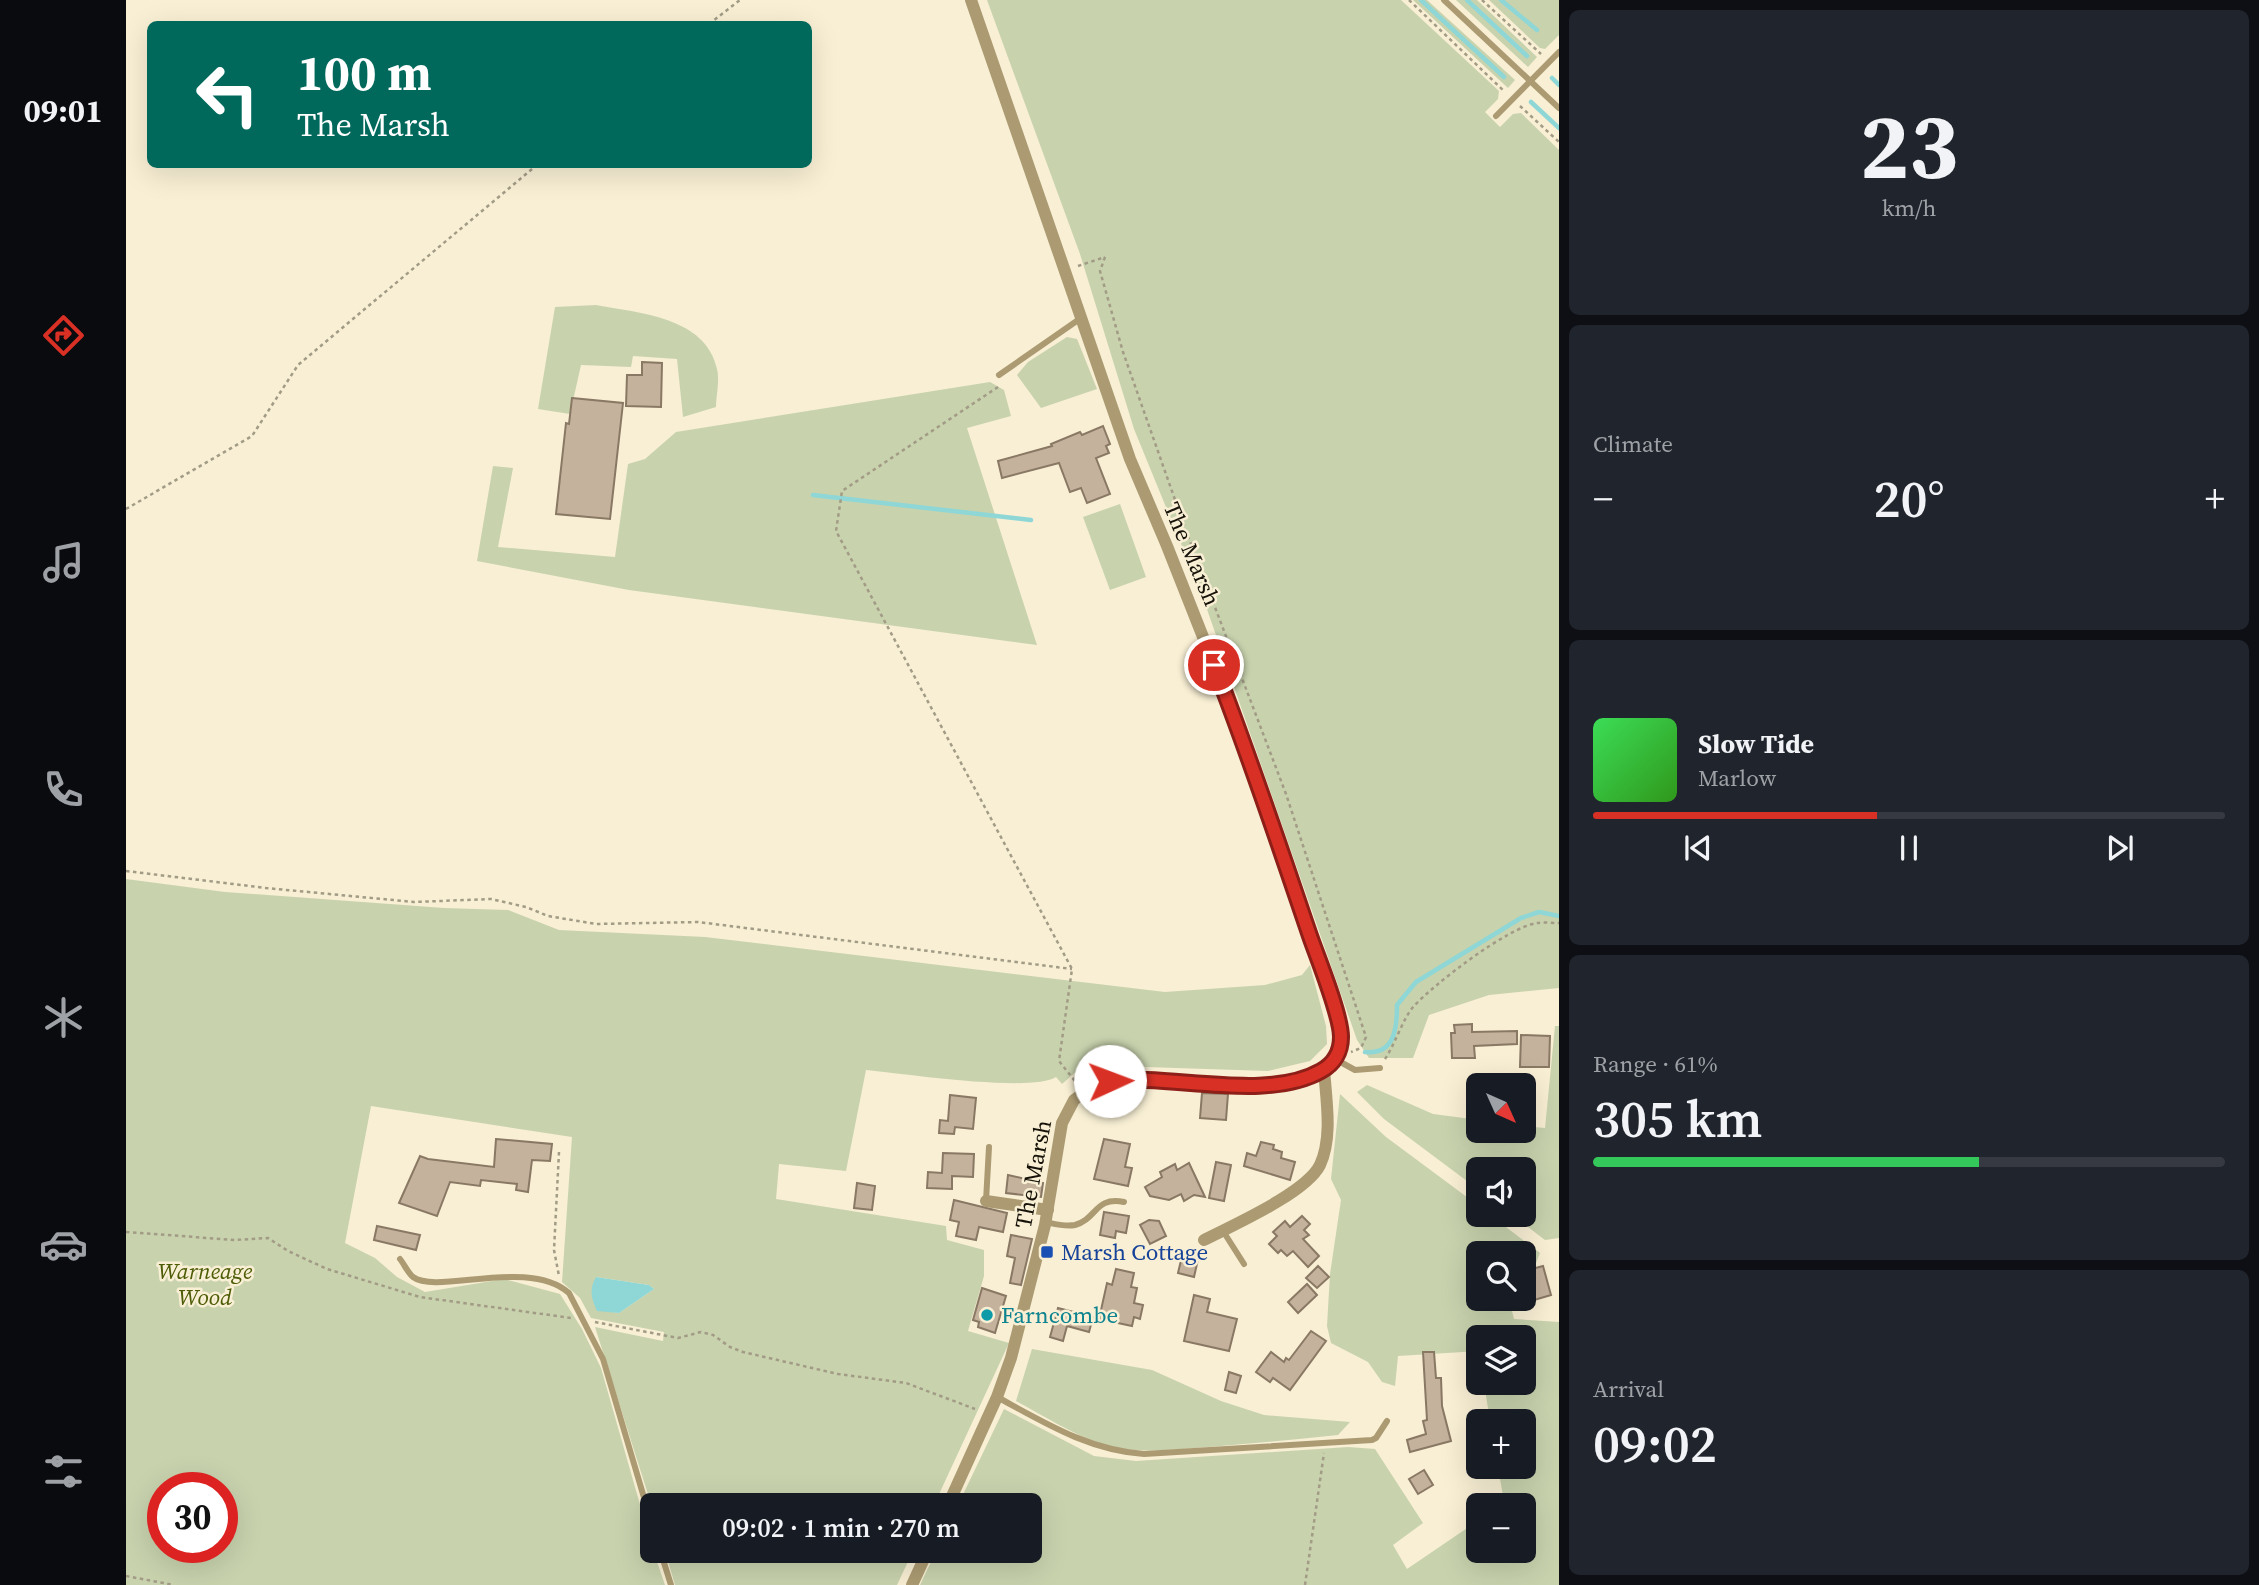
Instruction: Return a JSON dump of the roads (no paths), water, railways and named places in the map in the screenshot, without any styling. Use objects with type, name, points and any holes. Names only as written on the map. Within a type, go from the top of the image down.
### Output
[{"type":"street","name":"The Marsh","points":[[971,0],[1142,491],[1167,546],[1243,741],[1341,1030],[1337,1055]]},
{"type":"street","points":[[1204,1240],[1298,1189],[1315,1173],[1321,1162],[1326,1138],[1324,1069],[1337,1055]]},
{"type":"street","name":"The Marsh","points":[[954,1493],[990,1414],[1018,1333],[1047,1216],[1062,1123],[1067,1110],[1084,1092],[1101,1084],[1120,1080],[1225,1085],[1288,1082],[1324,1069]]},
{"type":"street","points":[[986,1201],[1047,1216]]},
{"type":"street","points":[[912,1585],[922,1563]]},
{"type":"lane","points":[[1444,0],[1559,108]]},
{"type":"lane","points":[[1496,116],[1559,52]]},
{"type":"lane","points":[[999,375],[1081,317]]},
{"type":"lane","points":[[1337,1055],[1355,1070],[1380,1068]]},
{"type":"lane","points":[[986,1201],[989,1147]]},
{"type":"lane","points":[[1047,1216],[1074,1225],[1085,1220],[1104,1202],[1124,1202]]},
{"type":"lane","points":[[1223,1231],[1244,1264]]},
{"type":"lane","points":[[400,1259],[413,1277],[426,1282],[497,1276],[547,1281],[561,1286],[569,1293],[603,1359],[643,1493]]},
{"type":"lane","points":[[997,1396],[1069,1435],[1091,1445],[1119,1452],[1170,1454],[1372,1440],[1387,1421]]},
{"type":"lane","points":[[664,1563],[671,1585]]},
{"type":"water","points":[[596,1277],[649,1285],[654,1289],[619,1313],[597,1311],[592,1294]]},
{"type":"waterway","points":[[1421,0],[1504,77]]},
{"type":"waterway","points":[[1467,0],[1527,56]]},
{"type":"waterway","points":[[1501,0],[1537,30]]},
{"type":"waterway","points":[[1552,78],[1559,85]]},
{"type":"waterway","points":[[1531,102],[1559,128]]},
{"type":"waterway","points":[[813,495],[1031,520]]},
{"type":"waterway","points":[[1365,1052],[1375,1052],[1388,1045],[1395,1031],[1397,1005],[1416,982],[1521,918],[1539,912],[1559,916]]},
{"type":"place","name":"Marsh Cottage","points":[[1047,1252]]},
{"type":"place","name":"Farncombe","points":[[987,1315]]},
{"type":"park label","name":"Warneage Wood","points":[[205,1284]]}]
